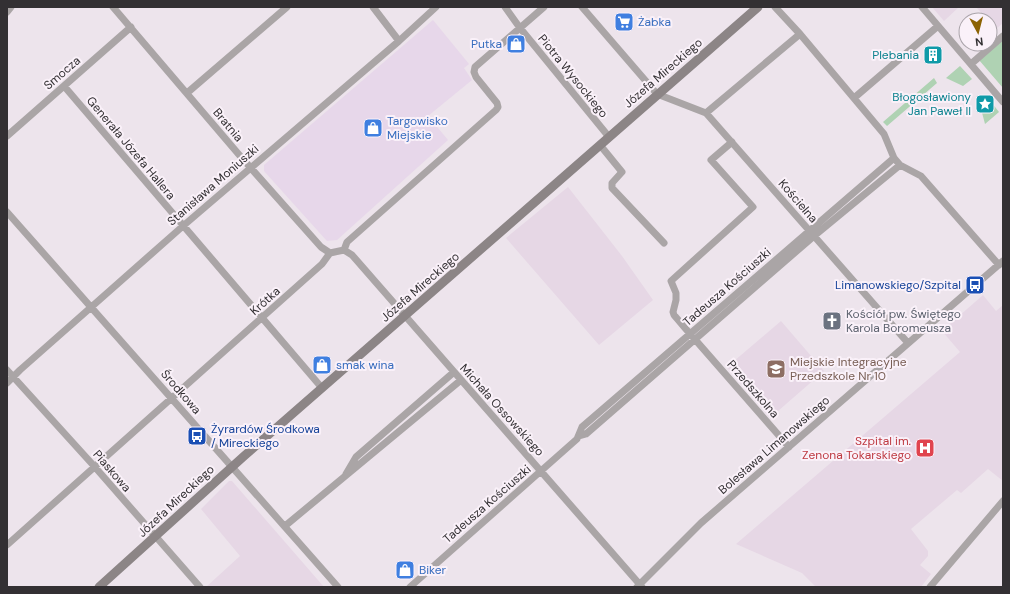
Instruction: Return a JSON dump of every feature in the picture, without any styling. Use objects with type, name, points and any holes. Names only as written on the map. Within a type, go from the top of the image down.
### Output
[{"type":"street","points":[[7,12],[11,7]]},
{"type":"street","points":[[115,9],[124,7]]},
{"type":"street","points":[[187,93],[287,7]]},
{"type":"street","points":[[373,7],[398,41]]},
{"type":"street","name":"Stanisława Moniuszki","points":[[7,383],[91,306],[436,7]]},
{"type":"street","name":"Piotra Wysockiego","points":[[505,7],[520,28],[609,137]]},
{"type":"street","points":[[330,253],[344,250],[348,242],[496,110],[498,107],[497,103],[476,77],[474,72],[475,67],[544,7]]},
{"type":"street","points":[[582,7],[657,94]]},
{"type":"street","name":"Józefa Mireckiego","points":[[99,587],[232,467],[758,7]]},
{"type":"street","points":[[774,7],[800,34],[884,134],[894,158],[900,165],[921,176],[1001,263]]},
{"type":"street","points":[[922,7],[1003,100]]},
{"type":"street","name":"Bratnia","points":[[115,9],[321,247],[330,253]]},
{"type":"street","points":[[854,98],[938,26]]},
{"type":"street","name":"Smocza","points":[[7,136],[131,27]]},
{"type":"street","points":[[706,113],[800,34]]},
{"type":"street","points":[[971,64],[1003,36]]},
{"type":"street","name":"Generała Józefa Hallera","points":[[64,86],[322,388]]},
{"type":"street","name":"Kościelna","points":[[657,94],[706,113],[908,343]]},
{"type":"street","name":"Przedszkolna","points":[[732,142],[712,160],[753,207],[671,281],[676,293],[673,312],[674,316],[788,447]]},
{"type":"street","points":[[600,145],[622,172],[612,183],[612,188],[664,243]]},
{"type":"street","name":"Tadeusza Kościuszki","points":[[410,587],[579,436],[586,434],[809,230],[894,158]]},
{"type":"street","name":"Tadeusza Kościuszki","points":[[693,337],[900,165]]},
{"type":"street","name":"Środkowa","points":[[7,212],[338,587]]},
{"type":"street","name":"Michała Ossowskiego","points":[[344,250],[352,255],[640,586]]},
{"type":"street","name":"Krótka","points":[[7,545],[94,466],[263,318],[322,264],[330,253]]},
{"type":"street","name":"Bolesława Limanowskiego","points":[[640,586],[701,522],[1001,263]]},
{"type":"street","name":"Piaskowa","points":[[7,370],[94,466],[200,587]]},
{"type":"street","points":[[343,479],[356,456],[454,372]]},
{"type":"street","points":[[285,526],[461,380]]},
{"type":"street","points":[[930,587],[1003,501]]},
{"type":"shaded area","points":[[932,7],[959,7],[944,21]]},
{"type":"shaded area","points":[[976,7],[1003,7],[1003,23],[998,27],[998,12],[981,12]]},
{"type":"shaded area","name":"Targowisko Miejskie","points":[[433,20],[469,64],[464,68],[472,80],[428,116],[448,140],[337,240],[327,241],[264,171],[264,165]]},
{"type":"shaded area","points":[[568,187],[622,256],[653,300],[599,345],[506,238]]},
{"type":"shaded area","name":"Szpital im. Zenona Tokarskiego","points":[[983,295],[996,311],[1003,305],[1003,481],[988,469],[961,493],[957,490],[911,529],[928,551],[928,556],[920,565],[931,574],[921,587],[816,587],[802,573],[736,544],[960,352],[942,331]]},
{"type":"shaded area","name":"Miejskie Integracyjne Przedszkole Nr 10","points":[[781,321],[824,371],[770,418],[727,367]]},
{"type":"shaded area","points":[[229,481],[232,481],[324,587],[206,587],[240,556],[201,509]]},
{"type":"green space","points":[[1003,39],[1003,88],[979,60],[988,52],[998,52],[998,43]]},
{"type":"green space","points":[[960,66],[972,79],[963,86],[946,78]]},
{"type":"green space","points":[[934,78],[937,83],[887,126],[883,122]]},
{"type":"green space","points":[[988,98],[999,112],[985,124],[980,105],[981,104],[987,111],[992,107],[986,99]]},
{"type":"place","name":"Żabka","points":[[624,22]]},
{"type":"place","name":"Putka","points":[[516,44]]},
{"type":"place","name":"Plebania","points":[[933,55]]},
{"type":"place","name":"Błogosławiony Jan Paweł II","points":[[985,104]]},
{"type":"place","name":"Targowisko Miejskie","points":[[373,128]]},
{"type":"place","name":"Limanowskiego/Szpital","points":[[975,285]]},
{"type":"place","name":"Kościół pw. Świętego Karola Boromeusza","points":[[832,321]]},
{"type":"place","name":"smak wina","points":[[322,365]]},
{"type":"place","name":"Miejskie Integracyjne Przedszkole Nr 10","points":[[776,369]]},
{"type":"place","name":"Żyrardów Środkowa / Mireckiego","points":[[197,436]]},
{"type":"place","name":"Szpital im. Zenona Tokarskiego","points":[[925,448]]},
{"type":"place","name":"Biker","points":[[405,570]]}]
